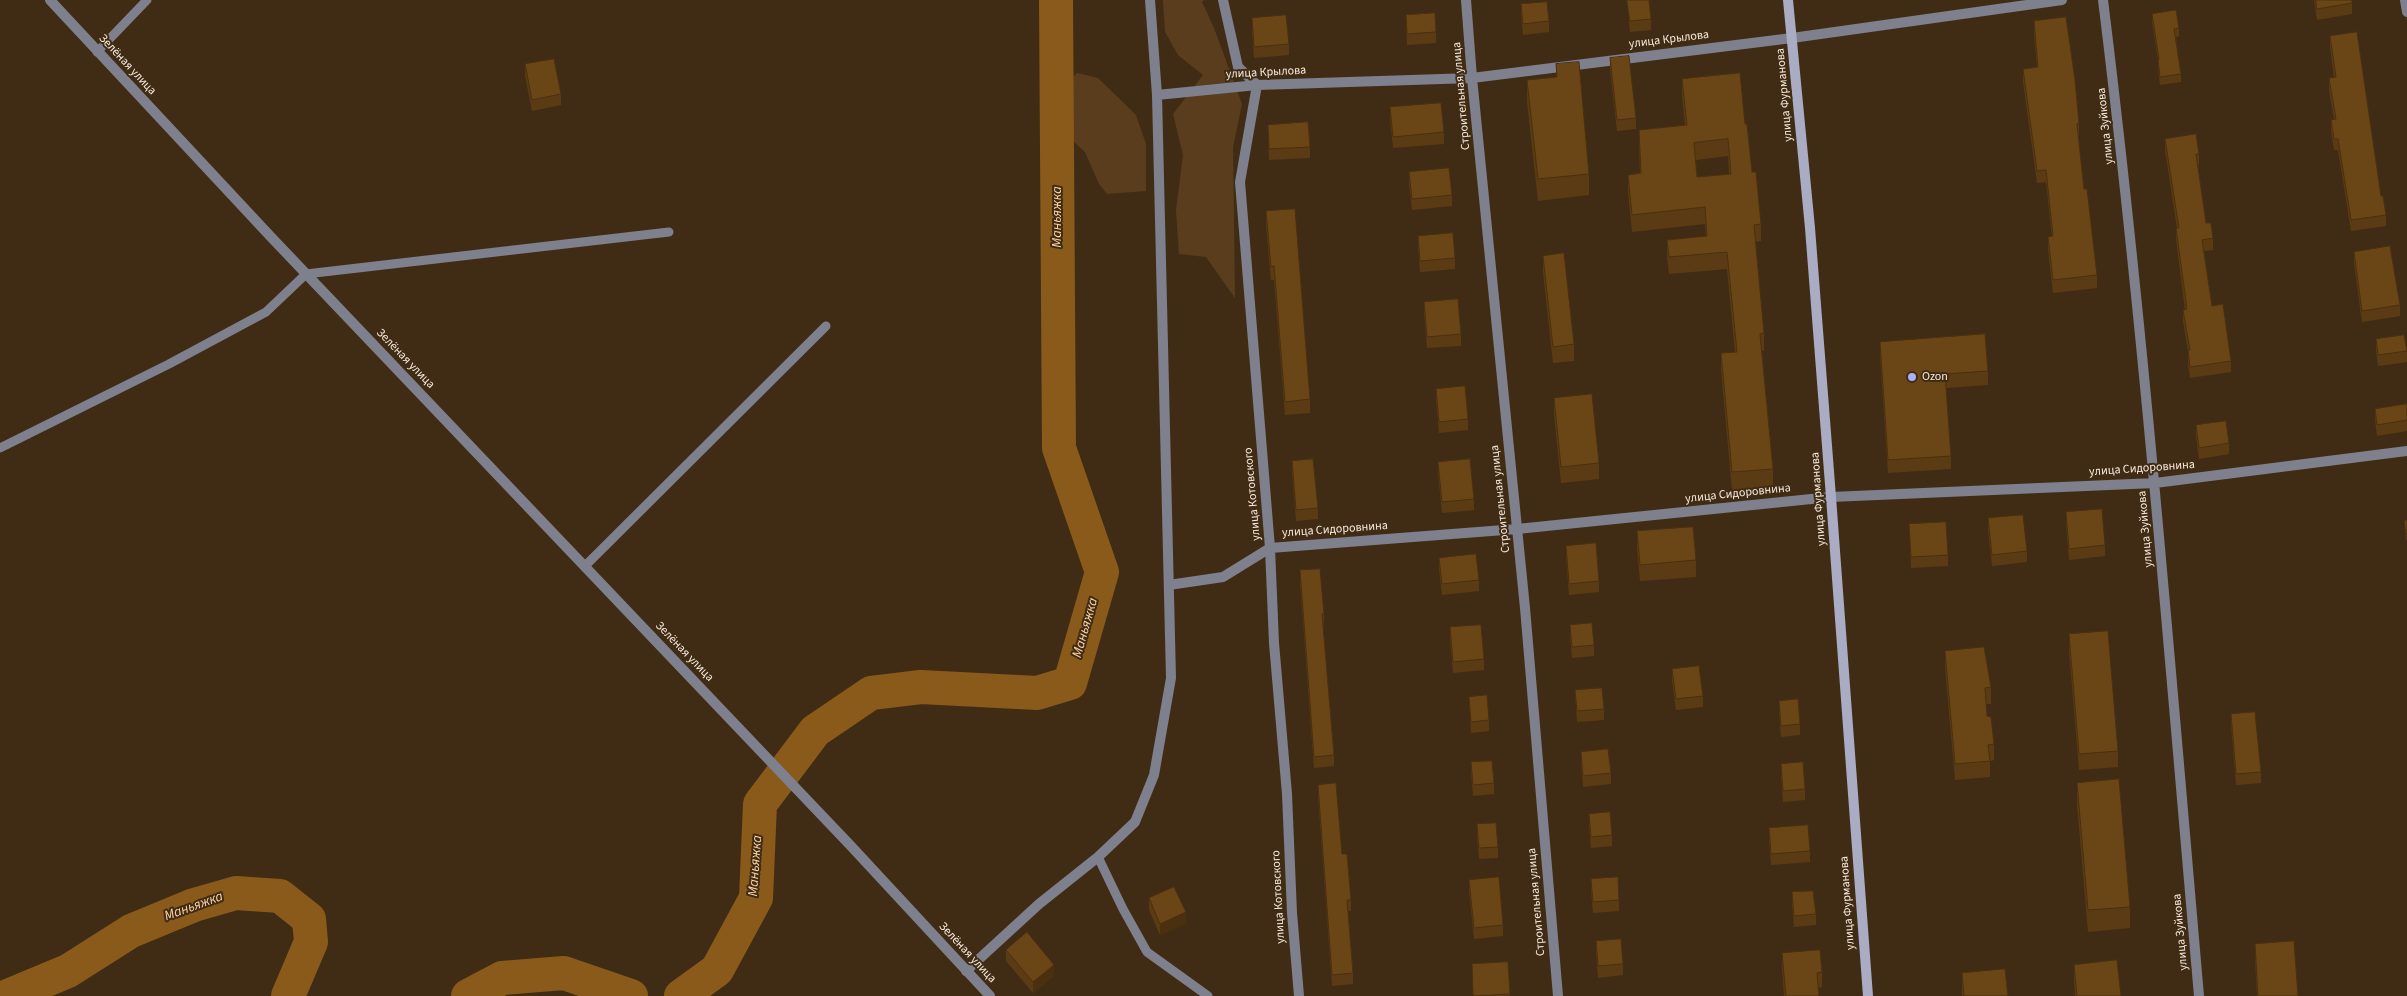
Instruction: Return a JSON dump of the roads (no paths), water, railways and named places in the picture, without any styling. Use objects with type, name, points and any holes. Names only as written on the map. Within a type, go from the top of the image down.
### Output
[{"type":"main road","name":"улица Фурманова","points":[[1788,0],[1811,238],[1868,996]]},
{"type":"street","name":"Зелёная улица","points":[[50,0],[306,274],[744,733],[990,996]]},
{"type":"street","points":[[966,972],[1038,904],[1098,858],[1135,822],[1154,776],[1171,678],[1157,95],[1150,0]]},
{"type":"street","points":[[1223,0],[1238,67],[1257,85]]},
{"type":"street","name":"Строительная улица","points":[[1466,0],[1472,78],[1517,529],[1558,996]]},
{"type":"street","name":"улица Крылова","points":[[1157,95],[1257,85],[1472,78],[1792,38],[2062,0]]},
{"type":"street","name":"улица Зуйкова","points":[[2103,0],[2154,483],[2199,996]]},
{"type":"street","points":[[2405,0],[2407,12]]},
{"type":"street","name":"улица Котовского","points":[[1257,85],[1240,182],[1270,548],[1274,643],[1287,794],[1292,913],[1299,996]]},
{"type":"street","name":"улица Сидоровнина","points":[[1169,586],[1223,577],[1270,548],[1517,529],[1831,497],[2154,483],[2407,451]]},
{"type":"lane","points":[[97,52],[147,0]]},
{"type":"lane","points":[[0,448],[169,364],[266,312],[306,274],[669,232]]},
{"type":"lane","points":[[585,566],[826,326]]},
{"type":"lane","points":[[1098,858],[1147,952],[1208,996]]},
{"type":"waterway","name":"Маньяжка","points":[[681,996],[717,970],[756,898],[760,804],[815,731],[871,693],[921,687],[1037,693],[1070,683],[1102,572],[1059,448],[1056,0]]},
{"type":"waterway","name":"Маньяжка","points":[[8,996],[68,971],[131,931],[194,905],[236,893],[280,896],[309,919],[311,942],[288,996]]},
{"type":"waterway","name":"Маньяжка","points":[[468,996],[502,978],[564,973],[631,996]]},
{"type":"place","name":"Ozon","points":[[1912,377]]}]
